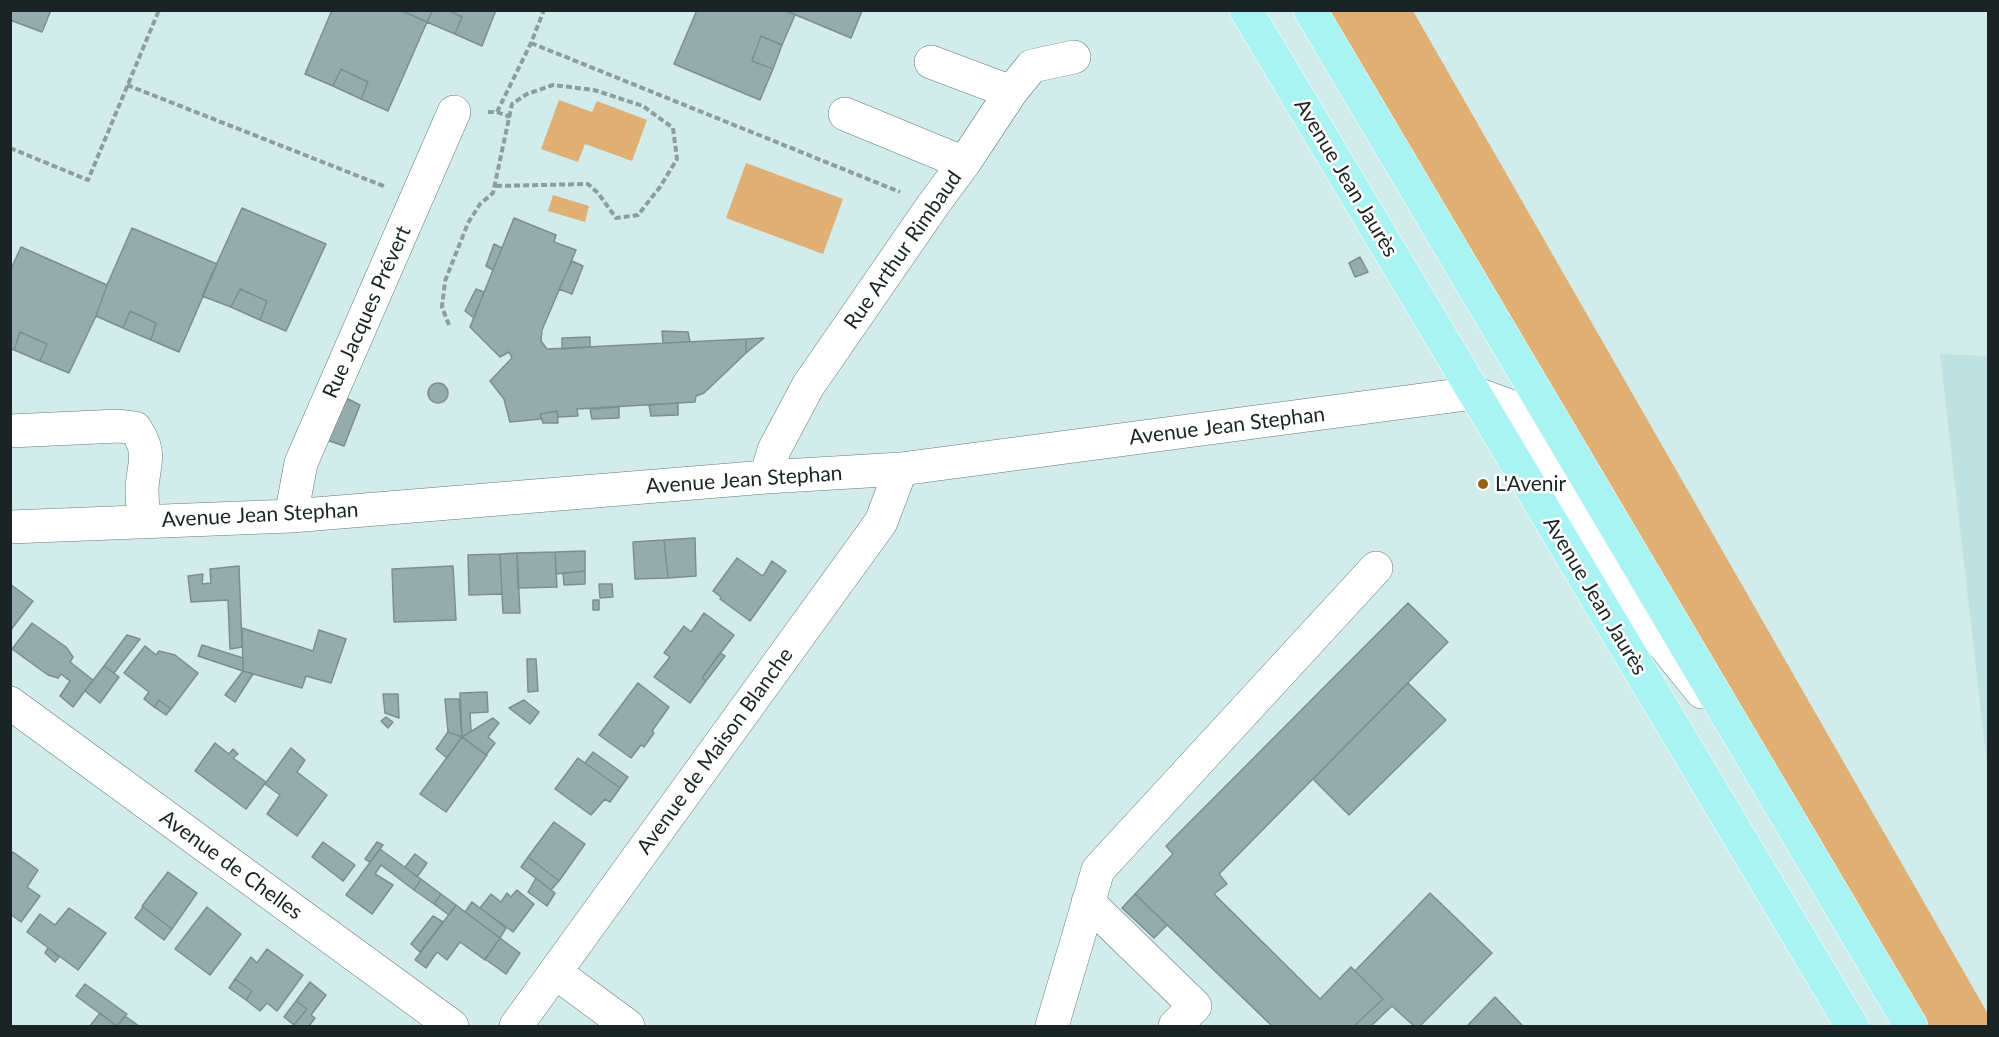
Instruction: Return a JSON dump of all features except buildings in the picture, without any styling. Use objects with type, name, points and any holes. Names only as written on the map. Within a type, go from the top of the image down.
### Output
[{"type":"main road","name":"Avenue Jean Jaurès","points":[[1246,10],[1852,1026]]},
{"type":"main road","points":[[1310,10],[1911,1026]]},
{"type":"street","name":"Rue Arthur Rimbaud","points":[[766,477],[774,450],[808,386],[1011,92],[1032,66],[1074,57]]},
{"type":"street","points":[[931,62],[1011,92]]},
{"type":"street","name":"Rue Jacques Prévert","points":[[291,516],[302,464],[454,112]]},
{"type":"street","points":[[845,114],[964,163]]},
{"type":"street","name":"Avenue Jean Stephan","points":[[10,527],[291,516],[766,477],[901,469],[1474,393]]},
{"type":"street","points":[[1474,393],[1515,408],[1654,634],[1744,742]]},
{"type":"street","points":[[10,431],[119,426],[135,428],[144,442],[146,453],[142,490],[144,522]]},
{"type":"street","name":"Avenue de Maison Blanche","points":[[516,1026],[881,522],[901,469]]},
{"type":"street","points":[[1052,1026],[1098,870],[1376,568]]},
{"type":"street","name":"Avenue de Chelles","points":[[10,703],[452,1026]]},
{"type":"street","points":[[1088,902],[1195,1006],[1175,1026]]},
{"type":"street","points":[[556,973],[628,1026]]},
{"type":"path","points":[[10,148],[88,180],[159,10]]},
{"type":"path","points":[[496,111],[531,43],[544,10]]},
{"type":"path","points":[[531,43],[933,205]]},
{"type":"path","points":[[127,84],[417,199]]},
{"type":"path","points":[[449,325],[442,307],[445,281],[468,223],[480,204],[493,193],[512,104],[527,94],[553,86],[594,90],[643,106],[673,128],[677,159],[660,187],[638,215],[616,218],[598,193],[588,184],[495,186]]},
{"type":"path","points":[[454,112],[496,111],[510,117]]},
{"type":"shaded area","points":[[1324,11],[1413,11],[1988,1014],[1988,1026],[1928,1026]]},
{"type":"shaded area","points":[[559,100],[592,112],[597,101],[647,120],[632,161],[585,144],[578,162],[541,149]]},
{"type":"shaded area","points":[[746,163],[843,199],[823,254],[726,218]]},
{"type":"shaded area","points":[[553,195],[589,206],[585,222],[548,211]]},
{"type":"shaded area","points":[[1940,354],[1988,356],[1988,773]]},
{"type":"place","name":"L'Avenir","points":[[1483,484]]}]
